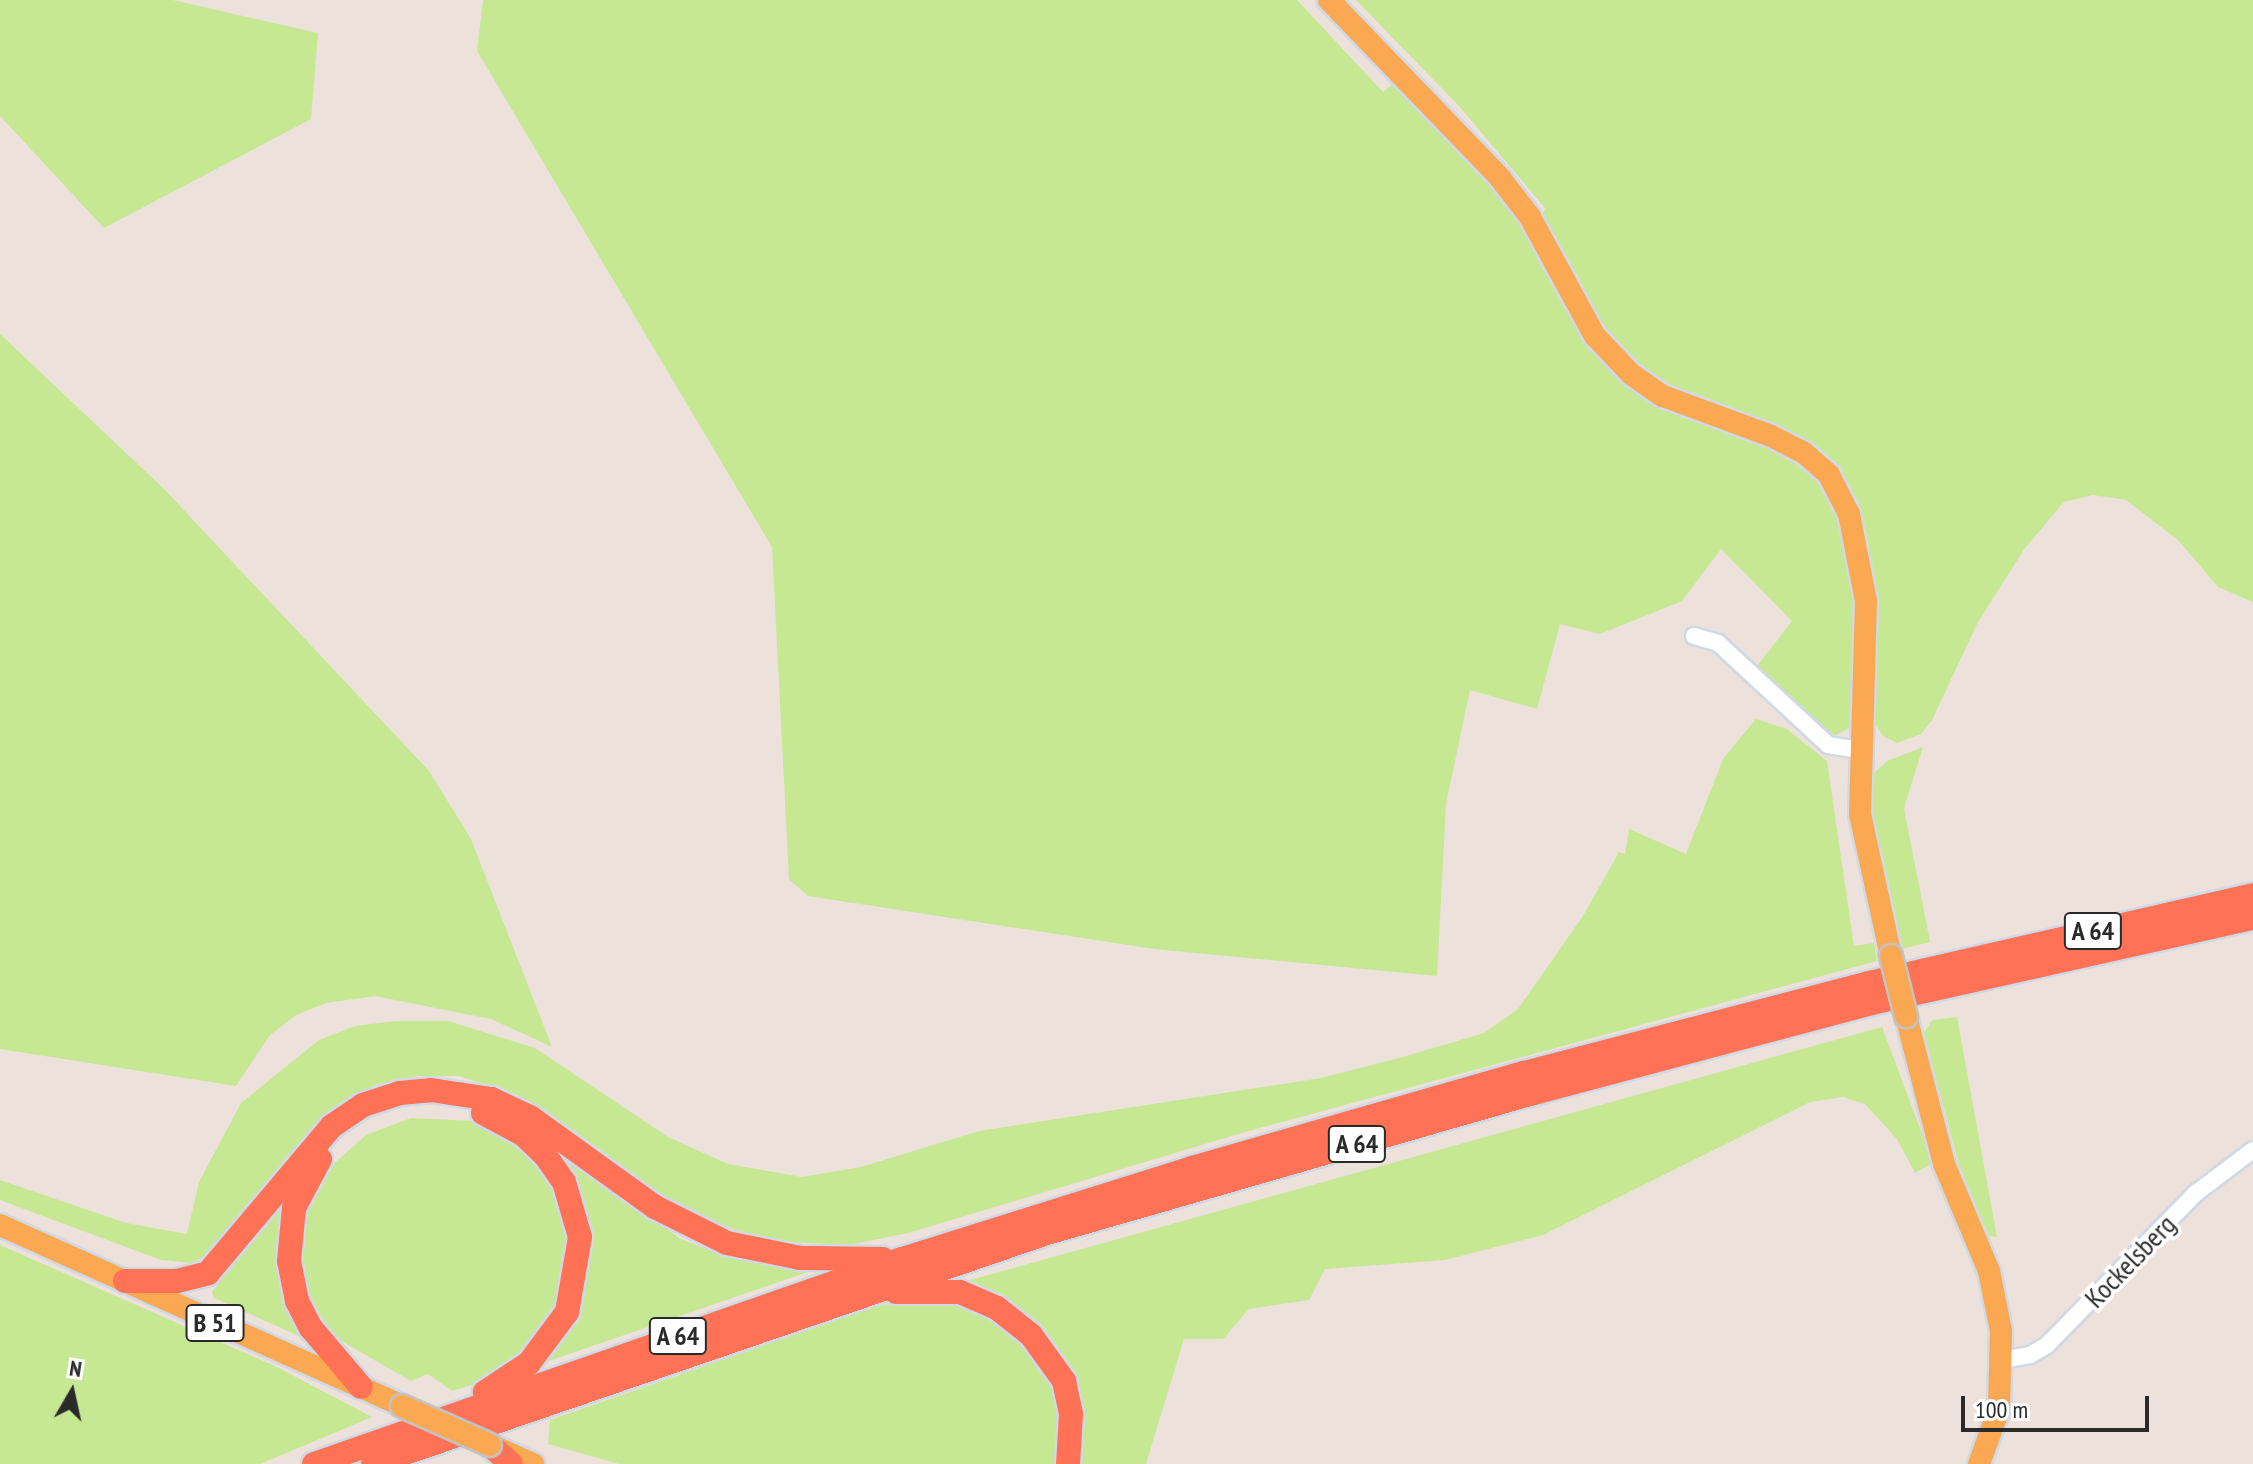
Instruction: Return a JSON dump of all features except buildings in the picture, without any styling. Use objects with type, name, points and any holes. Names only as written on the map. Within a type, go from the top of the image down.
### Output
[{"type":"highway","name":"A 64","points":[[314,1464],[454,1412],[902,1259],[1524,1073],[1934,967],[2253,895]]},
{"type":"highway","name":"A 64","points":[[373,1464],[488,1434],[846,1300],[1047,1233],[1530,1094],[1872,1003],[2253,918]]},
{"type":"highway","points":[[125,1281],[177,1281],[208,1273],[220,1264],[332,1126],[363,1105],[399,1093],[431,1090],[491,1099],[530,1117],[655,1207],[727,1243],[800,1258],[902,1259]]},
{"type":"highway","points":[[361,1387],[311,1328],[297,1301],[289,1261],[294,1208],[319,1161],[368,1121],[429,1103],[459,1105],[495,1117],[545,1155],[564,1182],[580,1237],[575,1286],[551,1337],[529,1363],[454,1412]]},
{"type":"highway","points":[[846,1300],[910,1290],[948,1291],[980,1299],[1016,1320],[1064,1381],[1071,1414],[1068,1464]]},
{"type":"highway","points":[[400,1464],[488,1434],[511,1464]]},
{"type":"main road","points":[[1329,0],[1500,178],[1530,217],[1595,336],[1631,374],[1663,396],[1782,441],[1829,475],[1849,514],[1866,601],[1860,814],[1891,956],[1944,1164],[1989,1271],[2002,1360],[1993,1434],[1979,1464]]},
{"type":"main road","name":"B 51","points":[[0,1225],[402,1406],[488,1434],[533,1464]]},
{"type":"street","points":[[1694,636],[1718,643],[1828,745],[1860,750]]},
{"type":"street","name":"Kockelsberg","points":[[2002,1360],[2030,1355],[2047,1345],[2196,1193],[2253,1150]]},
{"type":"green space","points":[[0,0],[173,0],[318,33],[311,119],[104,228],[0,116]]},
{"type":"green space","points":[[483,0],[1297,0],[1383,92],[1403,75],[1537,229],[1545,208],[1459,106],[1356,0],[2253,0],[2253,602],[2218,587],[2178,540],[2126,500],[2093,495],[2064,502],[2025,548],[1978,622],[1932,720],[1921,734],[1897,743],[1883,736],[1872,719],[1876,596],[1858,509],[1839,471],[1810,443],[1733,410],[1823,485],[1839,517],[1851,567],[1857,637],[1849,728],[1836,735],[1824,732],[1754,670],[1792,621],[1721,549],[1682,601],[1600,634],[1560,624],[1537,709],[1470,690],[1446,804],[1437,976],[1154,949],[808,896],[789,879],[772,547],[477,51]]},
{"type":"green space","points":[[0,334],[164,489],[429,771],[471,839],[552,1047],[491,1019],[375,996],[326,1003],[296,1015],[270,1035],[236,1086],[0,1049]]},
{"type":"green space","points":[[1756,719],[1787,729],[1827,761],[1854,946],[1874,943],[1877,961],[1245,1132],[908,1233],[849,1245],[787,1242],[736,1230],[686,1210],[505,1092],[459,1076],[418,1076],[378,1084],[329,1111],[211,1253],[191,1263],[161,1260],[0,1200],[0,1180],[126,1223],[187,1234],[199,1182],[241,1103],[319,1040],[355,1026],[396,1021],[448,1021],[535,1048],[668,1137],[728,1164],[802,1177],[861,1167],[979,1131],[1321,1078],[1403,1057],[1484,1033],[1518,1009],[1583,916],[1619,852],[1625,854],[1629,829],[1686,854],[1723,759]]},
{"type":"green space","points":[[1923,747],[1904,808],[1930,942],[1902,949],[1879,869],[1869,788],[1875,772],[1887,761]]},
{"type":"green space","points":[[1957,1017],[1997,1237],[1989,1236],[1959,1165],[1924,1033],[1932,1020]]},
{"type":"green space","points":[[1882,1027],[1933,1163],[1915,1173],[1897,1139],[1865,1104],[1843,1097],[1810,1102],[1543,1235],[1445,1260],[1325,1269],[1309,1300],[1249,1309],[1223,1339],[1184,1339],[1146,1464],[1082,1464],[1084,1409],[1063,1356],[1038,1324],[1001,1299],[963,1282]]},
{"type":"green space","points":[[411,1118],[476,1121],[519,1143],[552,1178],[571,1223],[569,1289],[535,1347],[478,1383],[452,1391],[428,1374],[411,1381],[327,1333],[305,1289],[300,1258],[307,1210],[330,1167],[366,1135]]},
{"type":"green space","points":[[554,1142],[679,1238],[718,1254],[808,1272],[546,1362],[583,1302],[593,1231],[581,1195],[550,1148]]},
{"type":"green space","points":[[286,1196],[299,1336],[214,1298],[212,1292]]},
{"type":"green space","points":[[0,1245],[275,1366],[372,1417],[260,1464],[0,1464]]},
{"type":"green space","points":[[939,1298],[974,1307],[1025,1342],[1056,1395],[1064,1431],[1059,1464],[619,1464],[548,1444],[550,1420],[879,1305]]}]
